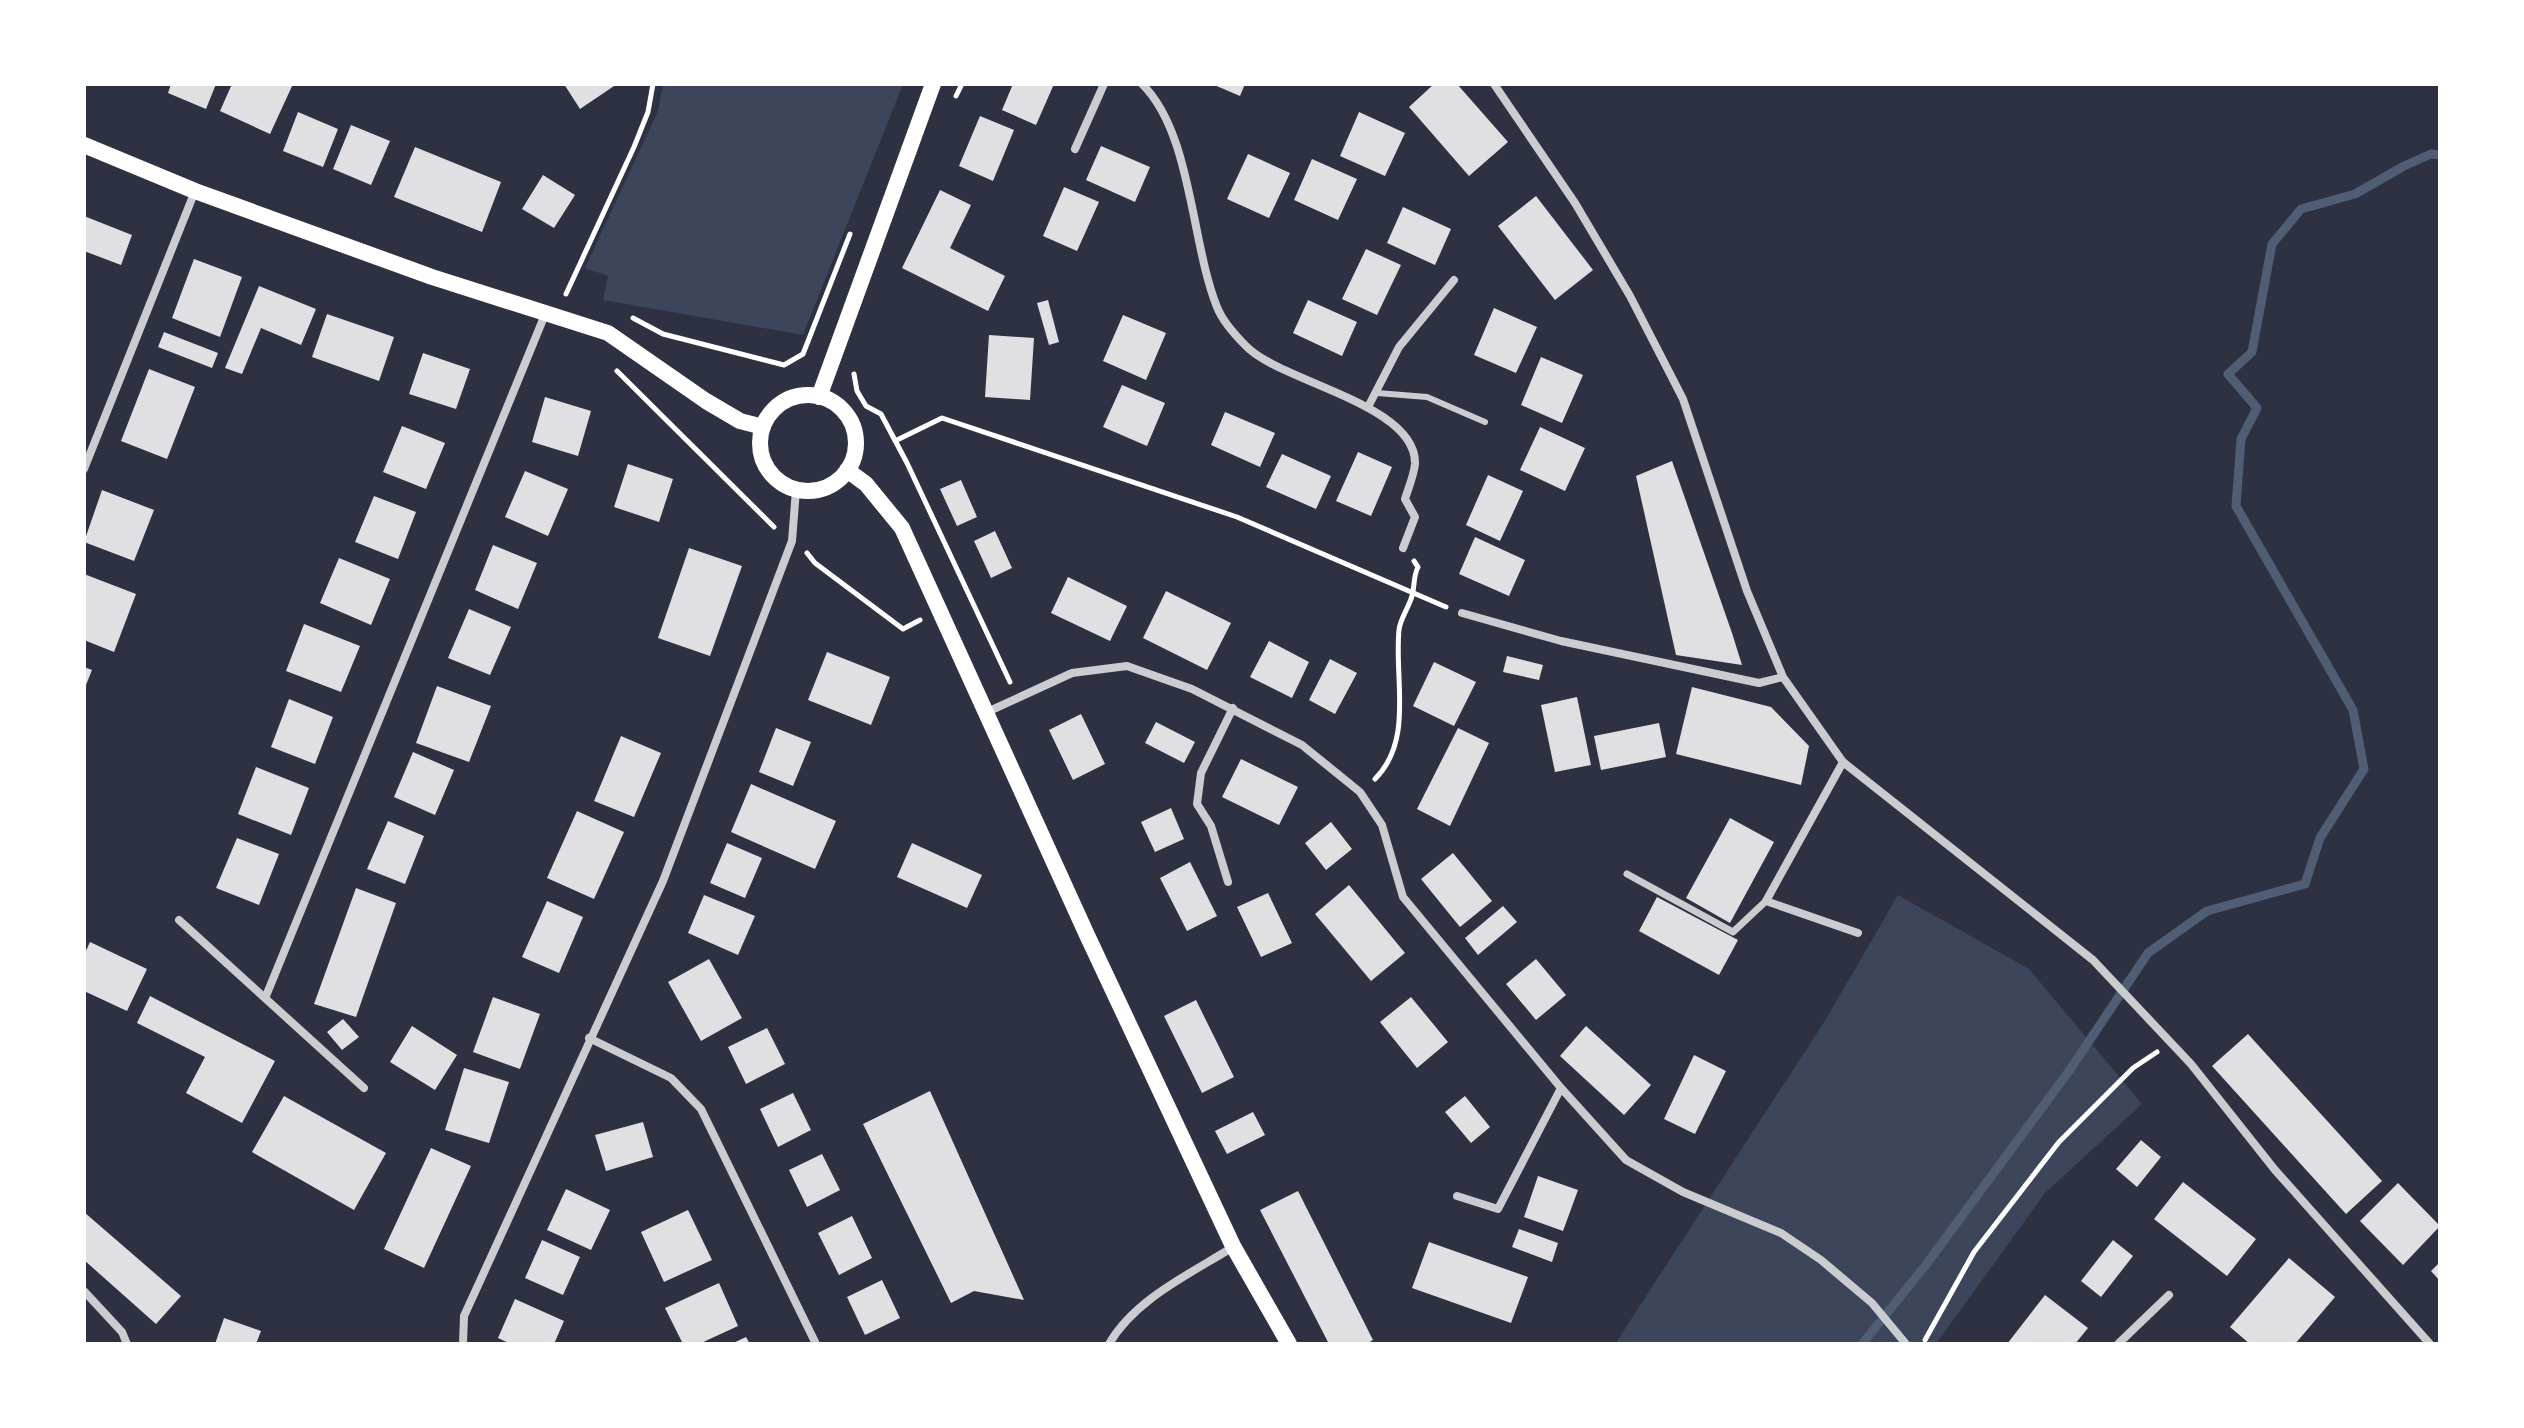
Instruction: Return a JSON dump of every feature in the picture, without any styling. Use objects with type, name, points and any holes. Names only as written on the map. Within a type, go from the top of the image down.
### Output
[{"type":"main road","points":[[819,397],[933,84]]},
{"type":"main road","points":[[84,145],[195,191],[432,277],[608,333],[729,415],[763,427]]},
{"type":"main road","points":[[819,397],[840,407],[852,426],[855,449],[847,470],[830,486],[796,490],[776,479],[763,460],[760,449],[763,427],[776,407],[786,401],[819,397]]},
{"type":"main road","points":[[847,470],[866,484],[902,528],[1233,1246],[1289,1344]]},
{"type":"street","points":[[1075,149],[1104,84]]},
{"type":"street","points":[[1142,84],[1154,96],[1177,150],[1218,310],[1248,349],[1368,407],[1407,438],[1415,463],[1405,499],[1415,517],[1403,548]]},
{"type":"street","points":[[1494,84],[1575,203],[1683,399],[1747,591],[1783,677],[1843,762],[2093,960],[2171,1043],[2275,1170],[2430,1344]]},
{"type":"street","points":[[84,469],[195,191]]},
{"type":"street","points":[[1368,407],[1399,347],[1454,280]]},
{"type":"street","points":[[266,996],[546,312]]},
{"type":"street","points":[[463,1344],[464,1316],[663,881],[792,541],[796,490]]},
{"type":"street","points":[[1462,613],[1561,641],[1759,683],[1783,677]]},
{"type":"street","points":[[985,713],[1072,673],[1127,666],[1192,689],[1302,745],[1360,792],[1382,825],[1403,897],[1561,1088],[1626,1160],[1683,1192],[1781,1233],[1821,1260],[1872,1303],[1906,1344]]},
{"type":"street","points":[[1228,882],[1211,826],[1197,804],[1201,773],[1233,708]]},
{"type":"street","points":[[1627,874],[1733,932],[1766,901],[1843,762]]},
{"type":"street","points":[[1766,901],[1858,933]]},
{"type":"street","points":[[179,920],[364,1088]]},
{"type":"street","points":[[589,1038],[671,1078],[701,1109],[816,1344]]},
{"type":"street","points":[[1457,1196],[1498,1209],[1561,1088]]},
{"type":"street","points":[[1109,1344],[1116,1332],[1146,1303],[1233,1246]]},
{"type":"street","points":[[84,1291],[122,1332],[127,1344]]},
{"type":"street","points":[[2118,1344],[2169,1295]]},
{"type":"lane","points":[[1377,393],[1427,397],[1485,422]]},
{"type":"path","points":[[577,297],[563,293],[634,147],[648,112],[653,84]]},
{"type":"path","points":[[854,223],[803,354],[796,360],[784,365],[760,361],[663,334],[618,311],[599,354],[770,524],[815,563],[903,629],[940,610]]},
{"type":"path","points":[[796,360],[853,373],[857,391],[866,406],[881,414],[1017,697]]},
{"type":"path","points":[[895,441],[942,418],[1237,517],[1462,613]]},
{"type":"path","points":[[1360,792],[1378,776],[1391,754],[1400,716],[1399,628],[1413,593],[1412,581],[1418,567],[1403,548]]},
{"type":"path","points":[[1922,1344],[1974,1252],[2059,1142],[2133,1068],[2171,1043]]},
{"type":"shaded area","points":[[663,84],[903,84],[803,335],[603,300],[608,276],[585,268],[658,111]]},
{"type":"shaded area","points":[[1898,895],[2029,969],[2142,1104],[2045,1193],[1936,1344],[1615,1344],[1826,1019]]},
{"type":"building","points":[[171,84],[216,84],[206,109],[168,93]]},
{"type":"building","points":[[232,84],[293,84],[270,134],[220,111]]},
{"type":"building","points":[[564,84],[617,84],[580,109]]},
{"type":"building","points":[[1013,84],[1054,84],[1036,125],[1002,110]]},
{"type":"building","points":[[1212,84],[1245,84],[1240,96]]},
{"type":"building","points":[[1434,84],[1457,84],[1508,142],[1469,176],[1409,107]]},
{"type":"building","points":[[298,112],[338,129],[323,167],[283,151]]},
{"type":"building","points":[[1359,112],[1405,133],[1385,176],[1340,156]]},
{"type":"building","points":[[980,116],[1014,130],[993,181],[959,166]]},
{"type":"building","points":[[351,125],[390,141],[371,185],[333,169]]},
{"type":"building","points":[[1101,146],[1150,167],[1135,202],[1086,180]]},
{"type":"building","points":[[415,147],[501,182],[482,232],[394,197]]},
{"type":"building","points":[[1248,154],[1290,173],[1269,218],[1227,199]]},
{"type":"building","points":[[1312,159],[1357,179],[1338,220],[1294,200]]},
{"type":"building","points":[[543,175],[575,195],[554,228],[522,209]]},
{"type":"building","points":[[1064,187],[1099,202],[1077,251],[1043,236]]},
{"type":"building","points":[[940,190],[971,205],[950,248],[1005,276],[988,311],[902,268]]},
{"type":"building","points":[[1536,196],[1593,270],[1555,300],[1498,226]]},
{"type":"building","points":[[1403,207],[1451,229],[1435,265],[1387,243]]},
{"type":"building","points":[[84,216],[132,235],[121,265],[84,251]]},
{"type":"building","points":[[1366,249],[1401,265],[1377,315],[1342,299]]},
{"type":"building","points":[[194,259],[242,277],[220,337],[172,318]]},
{"type":"building","points":[[259,286],[316,309],[301,345],[261,328],[242,374],[225,368]]},
{"type":"building","points":[[1048,300],[1059,342],[1049,345],[1037,303]]},
{"type":"building","points":[[1308,300],[1357,322],[1342,356],[1293,333]]},
{"type":"building","points":[[1494,308],[1537,327],[1516,373],[1474,355]]},
{"type":"building","points":[[327,314],[394,337],[379,381],[312,357]]},
{"type":"building","points":[[1123,315],[1166,333],[1146,380],[1103,361]]},
{"type":"building","points":[[164,332],[218,353],[212,368],[158,347]]},
{"type":"building","points":[[989,335],[1034,338],[1030,400],[985,397]]},
{"type":"building","points":[[423,353],[470,369],[456,409],[409,394]]},
{"type":"building","points":[[1541,357],[1583,375],[1562,423],[1521,405]]},
{"type":"building","points":[[149,369],[195,387],[167,459],[121,441]]},
{"type":"building","points":[[1122,385],[1165,403],[1147,446],[1103,427]]},
{"type":"building","points":[[545,397],[591,411],[578,456],[532,442]]},
{"type":"building","points":[[1225,412],[1275,433],[1260,467],[1211,445]]},
{"type":"building","points":[[402,426],[445,443],[426,489],[383,472]]},
{"type":"building","points":[[1540,427],[1585,448],[1565,491],[1520,470]]},
{"type":"building","points":[[1358,452],[1392,467],[1371,516],[1336,501]]},
{"type":"building","points":[[1282,454],[1331,476],[1316,509],[1266,487]]},
{"type":"building","points":[[1672,461],[1742,665],[1676,655],[1636,476]]},
{"type":"building","points":[[628,464],[673,479],[659,522],[614,507]]},
{"type":"building","points":[[525,471],[568,489],[548,536],[505,517]]},
{"type":"building","points":[[1488,475],[1523,491],[1500,541],[1466,525]]},
{"type":"building","points":[[961,480],[977,517],[957,526],[940,489]]},
{"type":"building","points":[[102,490],[154,510],[134,561],[84,542]]},
{"type":"building","points":[[374,496],[416,512],[398,559],[355,542]]},
{"type":"building","points":[[995,531],[1012,568],[991,578],[974,541]]},
{"type":"building","points":[[1475,537],[1525,560],[1509,596],[1459,574]]},
{"type":"building","points":[[493,545],[537,563],[518,609],[475,590]]},
{"type":"building","points":[[689,548],[742,566],[710,656],[658,638]]},
{"type":"building","points":[[339,558],[390,579],[371,625],[320,603]]},
{"type":"building","points":[[84,574],[136,594],[114,652],[84,640]]},
{"type":"building","points":[[1068,577],[1127,606],[1110,641],[1051,613]]},
{"type":"building","points":[[1166,591],[1231,623],[1207,670],[1143,638]]},
{"type":"building","points":[[469,609],[511,627],[490,675],[448,658]]},
{"type":"building","points":[[304,624],[360,646],[341,692],[286,671]]},
{"type":"building","points":[[1269,641],[1309,662],[1292,698],[1250,677]]},
{"type":"building","points":[[827,652],[890,677],[871,725],[808,700]]},
{"type":"building","points":[[1507,656],[1543,665],[1539,680],[1503,672]]},
{"type":"building","points":[[1330,659],[1357,673],[1335,714],[1309,700]]},
{"type":"building","points":[[1434,662],[1476,682],[1454,726],[1413,706]]},
{"type":"building","points":[[84,667],[92,670],[84,690]]},
{"type":"building","points":[[437,686],[491,706],[469,762],[416,743]]},
{"type":"building","points":[[1692,687],[1771,707],[1809,746],[1801,785],[1676,754]]},
{"type":"building","points":[[1577,697],[1591,765],[1555,772],[1541,705]]},
{"type":"building","points":[[289,699],[333,717],[315,764],[271,747]]},
{"type":"building","points":[[1081,714],[1105,764],[1073,780],[1049,730]]},
{"type":"building","points":[[1156,722],[1195,742],[1184,763],[1145,743]]},
{"type":"building","points":[[1659,723],[1666,757],[1601,770],[1594,736]]},
{"type":"building","points":[[776,728],[811,742],[793,786],[759,772]]},
{"type":"building","points":[[1458,728],[1489,743],[1450,826],[1417,809]]},
{"type":"building","points":[[621,736],[661,753],[634,817],[594,801]]},
{"type":"building","points":[[413,752],[454,770],[435,815],[394,797]]},
{"type":"building","points":[[1241,759],[1298,787],[1279,825],[1222,797]]},
{"type":"building","points":[[256,767],[309,788],[291,835],[238,814]]},
{"type":"building","points":[[751,784],[836,821],[815,869],[731,832]]},
{"type":"building","points":[[1171,808],[1184,839],[1155,852],[1141,822]]},
{"type":"building","points":[[577,811],[624,832],[594,899],[547,878]]},
{"type":"building","points":[[1730,818],[1774,842],[1730,923],[1686,898]]},
{"type":"building","points":[[388,821],[424,836],[405,884],[367,869]]},
{"type":"building","points":[[1331,822],[1352,849],[1326,870],[1305,843]]},
{"type":"building","points":[[237,838],[279,854],[259,905],[216,888]]},
{"type":"building","points":[[727,843],[762,858],[745,898],[710,883]]},
{"type":"building","points":[[912,843],[982,875],[967,908],[897,877]]},
{"type":"building","points":[[1453,853],[1492,901],[1460,927],[1421,879]]},
{"type":"building","points":[[1190,862],[1217,916],[1187,931],[1160,878]]},
{"type":"building","points":[[1349,885],[1405,953],[1371,981],[1315,914]]},
{"type":"building","points":[[356,888],[396,903],[356,1017],[314,1004]]},
{"type":"building","points":[[1268,893],[1292,943],[1261,957],[1237,907]]},
{"type":"building","points":[[704,895],[755,916],[738,955],[688,933]]},
{"type":"building","points":[[1657,897],[1738,940],[1719,975],[1639,931]]},
{"type":"building","points":[[547,901],[583,917],[559,973],[522,957]]},
{"type":"building","points":[[1503,906],[1517,922],[1478,955],[1465,938]]},
{"type":"building","points":[[90,942],[147,969],[127,1011],[84,991],[84,955]]},
{"type":"building","points":[[709,959],[742,1018],[701,1041],[668,982]]},
{"type":"building","points":[[1536,959],[1566,995],[1536,1020],[1506,984]]},
{"type":"building","points":[[150,996],[275,1061],[242,1123],[186,1093],[205,1057],[137,1023]]},
{"type":"building","points":[[493,997],[540,1014],[520,1069],[473,1052]]},
{"type":"building","points":[[1411,997],[1448,1042],[1417,1068],[1380,1022]]},
{"type":"building","points":[[1196,1000],[1234,1077],[1202,1093],[1164,1016]]},
{"type":"building","points":[[343,1019],[359,1037],[342,1050],[327,1032]]},
{"type":"building","points":[[412,1026],[457,1055],[435,1090],[390,1062]]},
{"type":"building","points":[[1586,1026],[1651,1085],[1624,1115],[1560,1056]]},
{"type":"building","points":[[767,1028],[785,1064],[746,1084],[728,1047]]},
{"type":"building","points":[[2248,1034],[2382,1181],[2346,1214],[2212,1066]]},
{"type":"building","points":[[1694,1055],[1726,1071],[1695,1134],[1664,1119]]},
{"type":"building","points":[[464,1068],[509,1082],[489,1143],[445,1130]]},
{"type":"building","points":[[930,1091],[1024,1300],[974,1291],[951,1303],[863,1124]]},
{"type":"building","points":[[793,1093],[811,1130],[778,1147],[760,1109]]},
{"type":"building","points":[[284,1096],[386,1153],[354,1210],[252,1152]]},
{"type":"building","points":[[1465,1096],[1490,1127],[1471,1143],[1445,1112]]},
{"type":"building","points":[[1253,1112],[1265,1135],[1227,1154],[1215,1131]]},
{"type":"building","points":[[643,1122],[653,1157],[606,1171],[595,1135]]},
{"type":"building","points":[[2141,1140],[2161,1157],[2137,1187],[2116,1169]]},
{"type":"building","points":[[431,1148],[471,1166],[424,1268],[384,1249]]},
{"type":"building","points":[[822,1154],[840,1190],[807,1207],[789,1170]]},
{"type":"building","points":[[1538,1176],[1578,1190],[1563,1231],[1524,1217]]},
{"type":"building","points":[[2183,1182],[2256,1239],[2227,1276],[2154,1219]]},
{"type":"building","points":[[2398,1183],[2440,1226],[2403,1265],[2360,1221]]},
{"type":"building","points":[[566,1189],[610,1210],[591,1250],[547,1230]]},
{"type":"building","points":[[1298,1191],[1373,1340],[1366,1344],[1329,1344],[1260,1210]]},
{"type":"building","points":[[688,1210],[712,1260],[664,1282],[641,1232]]},
{"type":"building","points":[[84,1212],[181,1296],[156,1324],[84,1260]]},
{"type":"building","points":[[852,1216],[872,1258],[839,1275],[818,1233]]},
{"type":"building","points":[[1519,1229],[1558,1243],[1552,1262],[1512,1247]]},
{"type":"building","points":[[542,1240],[580,1257],[563,1295],[525,1278]]},
{"type":"building","points":[[2113,1240],[2133,1256],[2101,1297],[2081,1281]]},
{"type":"building","points":[[1429,1242],[1528,1277],[1511,1323],[1412,1288]]},
{"type":"building","points":[[2289,1258],[2335,1297],[2295,1344],[2250,1344],[2230,1327]]},
{"type":"building","points":[[2440,1262],[2440,1281],[2431,1271]]},
{"type":"building","points":[[882,1280],[900,1318],[865,1335],[847,1297]]},
{"type":"building","points":[[719,1283],[738,1326],[699,1344],[683,1344],[665,1308]]},
{"type":"building","points":[[2045,1295],[2088,1328],[2075,1344],[2007,1344]]},
{"type":"building","points":[[515,1299],[564,1321],[554,1344],[511,1344],[498,1338]]},
{"type":"building","points":[[224,1318],[261,1331],[256,1344],[215,1344]]},
{"type":"building","points":[[746,1337],[750,1344],[731,1344]]},
{"type":"waterway","points":[[1862,1344],[1925,1266],[2069,1071],[2148,953],[2207,911],[2305,884],[2320,838],[2364,769],[2353,710],[2236,506],[2241,439],[2257,408],[2228,374],[2252,352],[2272,244],[2301,209],[2355,194],[2404,166],[2431,154],[2440,155]]}]
